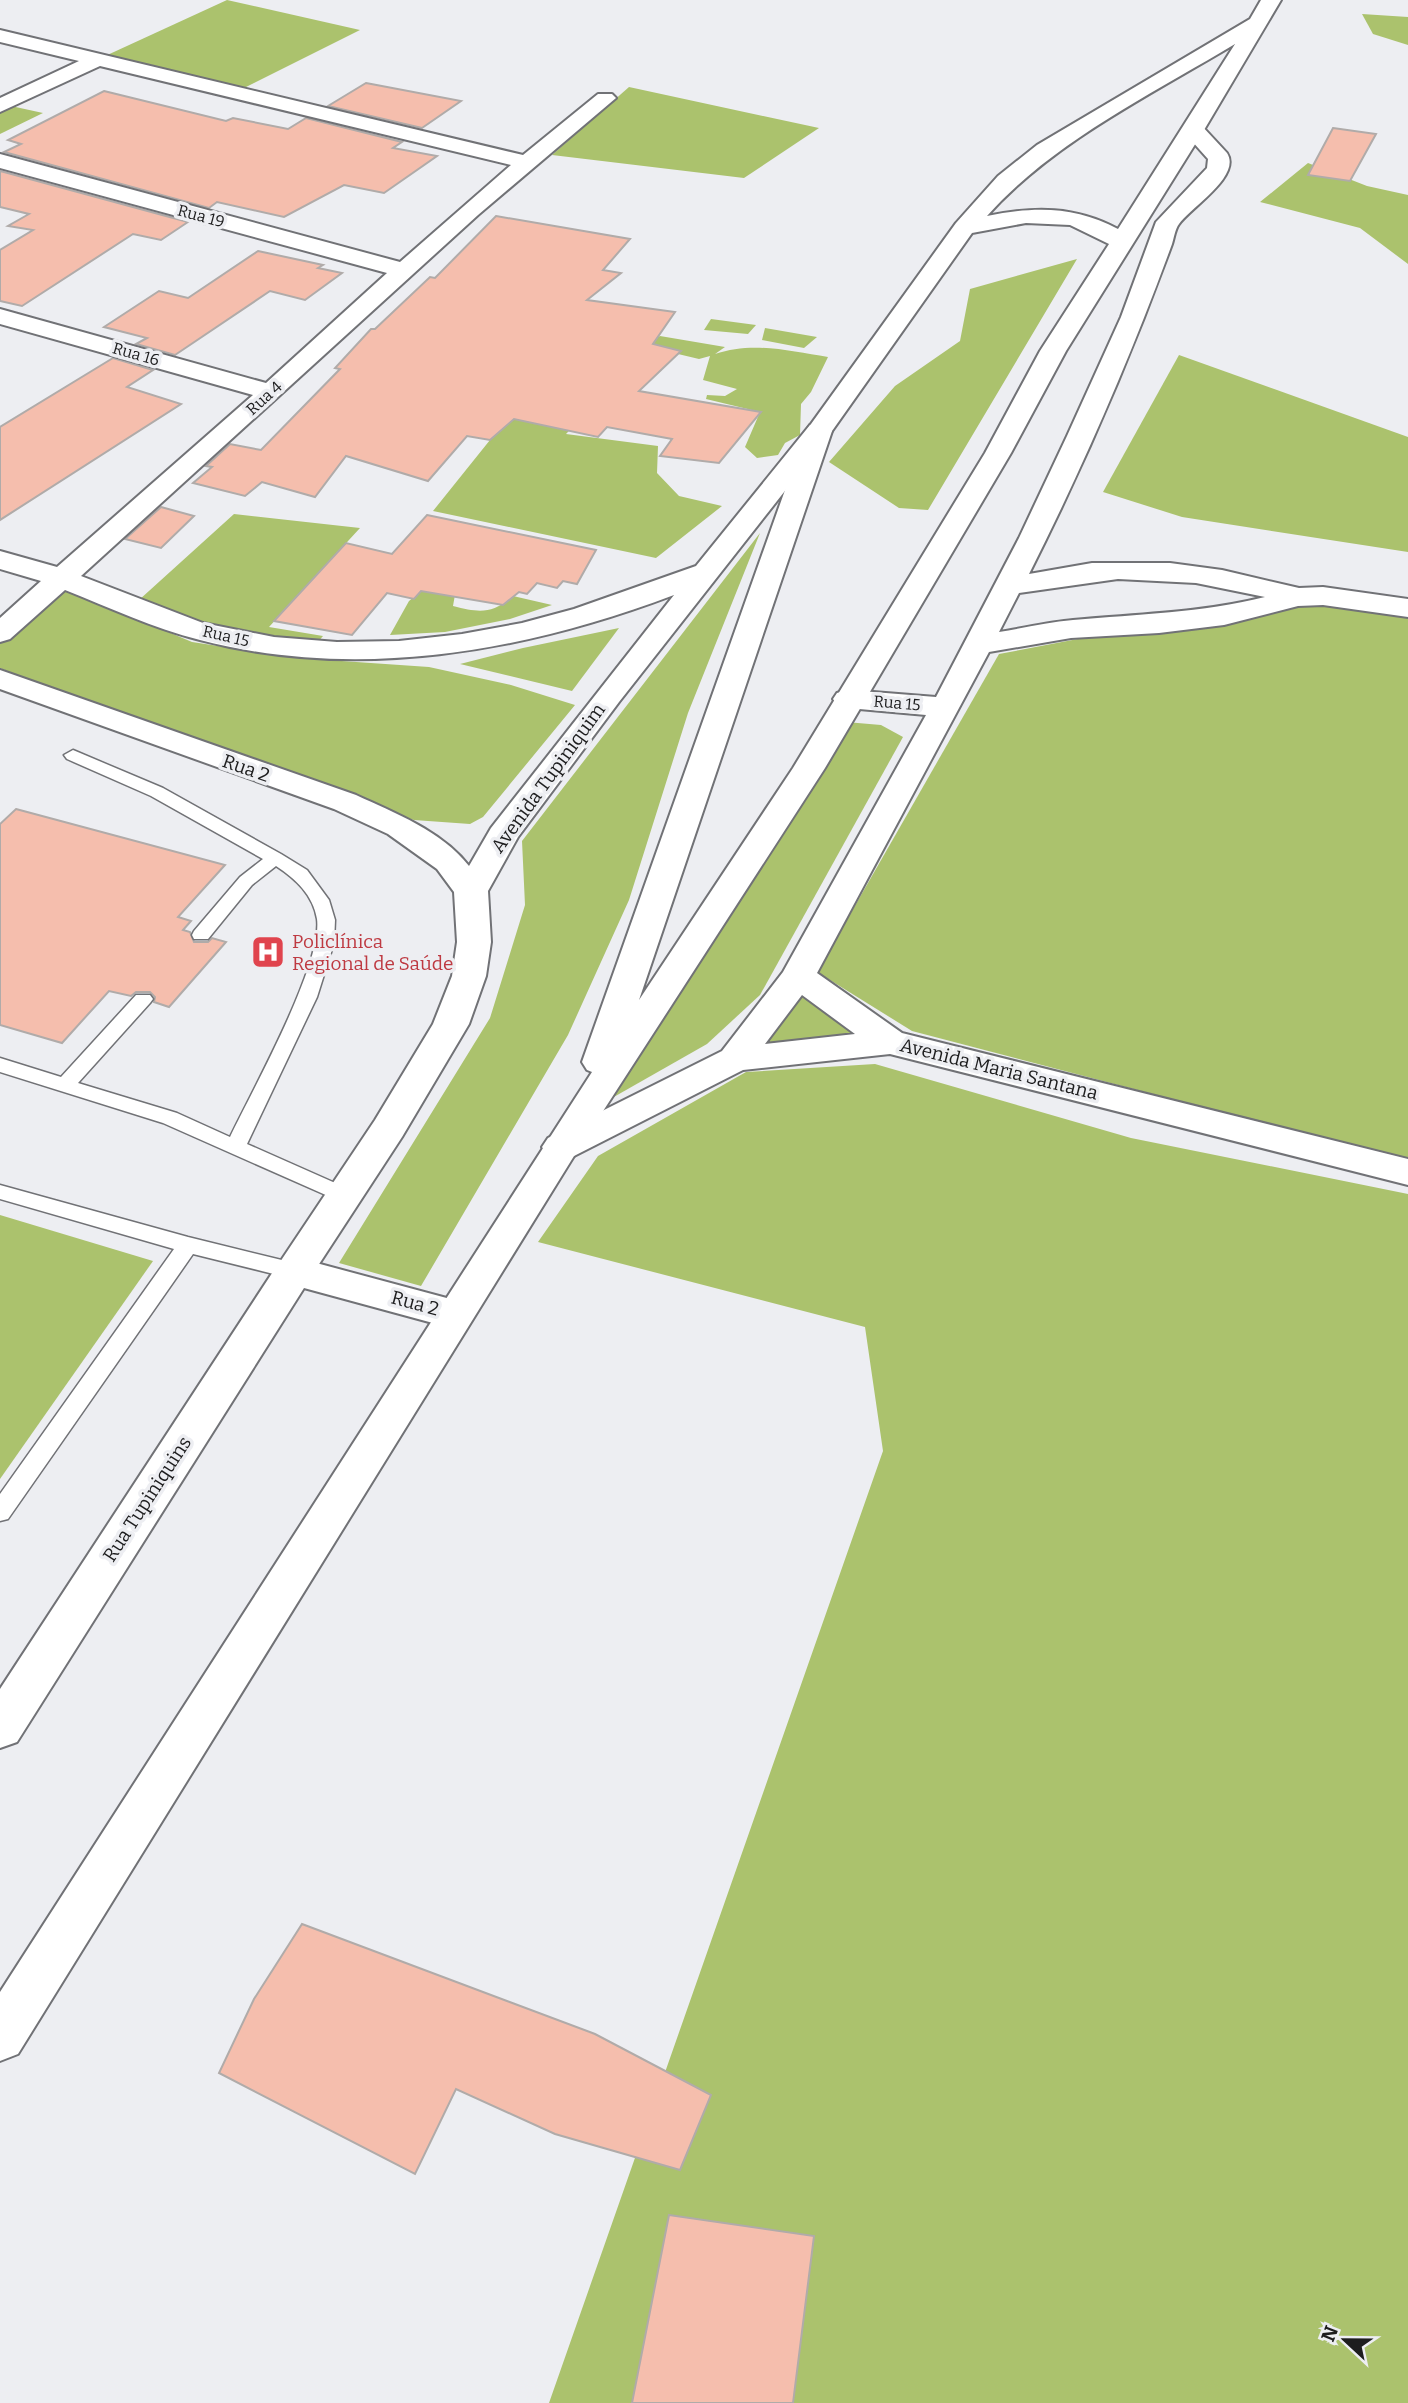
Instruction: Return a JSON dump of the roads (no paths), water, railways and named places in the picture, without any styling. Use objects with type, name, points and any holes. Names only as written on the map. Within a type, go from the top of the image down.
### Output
[{"type":"street","points":[[0,2037],[268,1616],[570,1133],[809,768],[998,453],[1053,351],[1193,130],[1263,11]]},
{"type":"street","points":[[570,1133],[675,850],[819,431],[964,228],[1006,181],[1045,150],[1263,11]]},
{"type":"street","points":[[0,36],[527,162]]},
{"type":"street","points":[[0,106],[99,59]]},
{"type":"street","name":"Rua 4","points":[[0,633],[271,392],[403,270],[605,98]]},
{"type":"street","points":[[735,1059],[798,976],[946,707],[1069,459],[1133,317],[1168,222],[1209,182],[1218,168],[1219,158],[1193,130]]},
{"type":"street","name":"Rua 19","points":[[0,161],[403,270]]},
{"type":"street","points":[[964,228],[1018,217],[1069,219],[1087,223],[1122,241]]},
{"type":"street","name":"Rua 16","points":[[0,316],[271,392]]},
{"type":"street","name":"Avenida Tupiniquim","points":[[471,891],[503,835],[705,573],[819,431]]},
{"type":"street","name":"Rua 15","points":[[0,560],[62,579],[209,633],[278,648],[355,652],[463,644],[527,633],[638,600],[705,573]]},
{"type":"street","points":[[1008,586],[1093,572],[1126,570],[1220,578],[1260,585],[1298,597]]},
{"type":"street","points":[[978,645],[1071,629],[1159,624],[1224,616],[1298,597],[1324,596],[1408,608]]},
{"type":"street","name":"Rua 2","points":[[0,679],[345,802],[400,827],[449,862],[471,891]]},
{"type":"street","name":"Rua 15","points":[[848,699],[946,707]]},
{"type":"street","points":[[294,1271],[388,1128],[451,1024],[468,976],[474,943],[471,891]]},
{"type":"street","points":[[798,976],[890,1042]]},
{"type":"street","name":"Avenida Maria Santana","points":[[570,1133],[735,1059],[890,1042],[1408,1172]]},
{"type":"street","name":"Rua 2","points":[[294,1271],[455,1314]]},
{"type":"street","name":"Rua Tupiniquins","points":[[0,1728],[294,1271]]},
{"type":"lane","points":[[73,755],[157,792],[275,858],[301,874],[320,900],[326,920],[325,943],[307,997],[236,1146]]},
{"type":"lane","points":[[201,935],[246,881],[275,858]]},
{"type":"lane","points":[[64,1086],[144,999]]},
{"type":"lane","points":[[0,1065],[170,1118],[344,1195]]},
{"type":"lane","points":[[0,1192],[188,1245],[294,1271]]},
{"type":"lane","points":[[0,1512],[188,1245]]},
{"type":"place","name":"Policlínica Regional de Saúde","points":[[268,952]]}]
